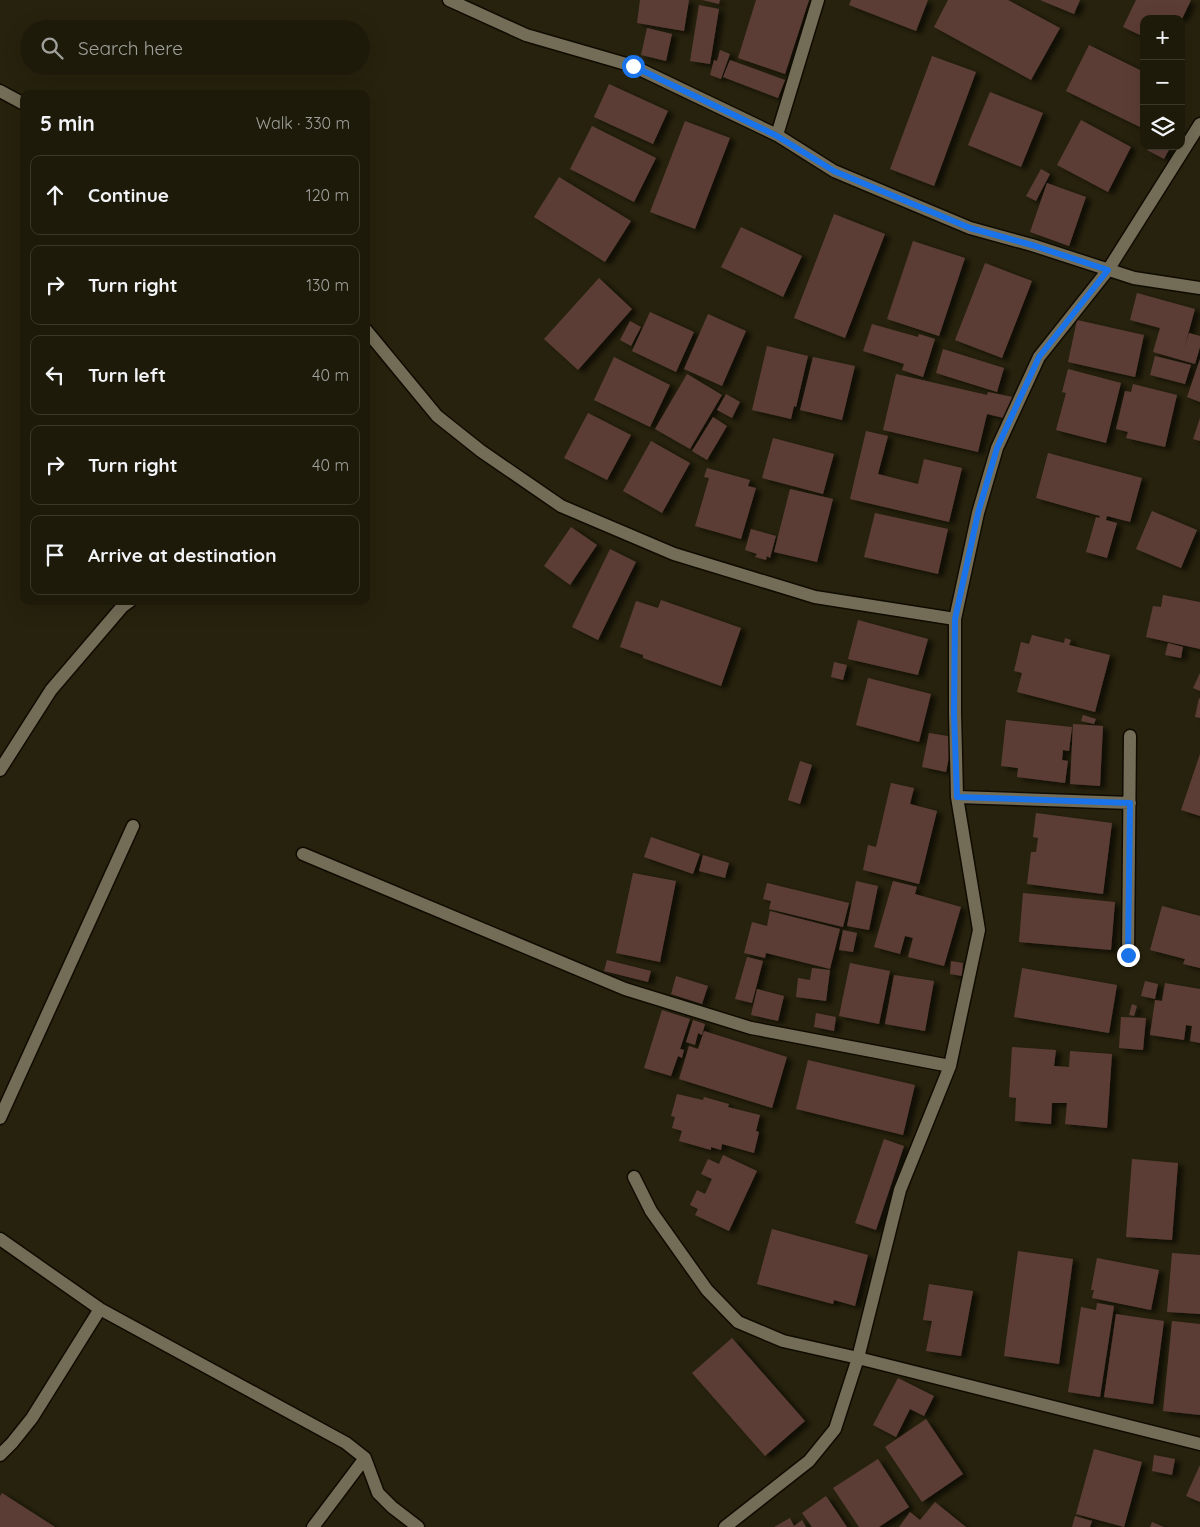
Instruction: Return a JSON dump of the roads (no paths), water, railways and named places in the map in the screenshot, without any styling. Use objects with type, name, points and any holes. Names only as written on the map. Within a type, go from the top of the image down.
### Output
[{"type":"street","points":[[449,0],[526,35],[633,66],[777,136],[834,171],[970,228],[1032,245],[1134,278],[1200,288]]},
{"type":"street","points":[[777,136],[818,0]]},
{"type":"street","points":[[0,90],[20,102]]},
{"type":"street","points":[[725,1527],[809,1461],[835,1429],[858,1358],[900,1190],[950,1066],[979,930],[957,797],[954,713],[955,619],[978,513],[997,448],[1039,357],[1108,270],[1200,124]]},
{"type":"street","points":[[370,340],[437,416],[481,451],[561,506],[674,554],[815,598],[955,619]]},
{"type":"street","points":[[0,770],[51,690],[125,605]]},
{"type":"street","points":[[1128,955],[1130,736]]},
{"type":"street","points":[[957,797],[1130,803]]},
{"type":"street","points":[[0,1118],[133,826]]},
{"type":"street","points":[[303,854],[625,989],[751,1028],[950,1066]]},
{"type":"street","points":[[634,1177],[651,1211],[702,1282],[738,1322],[782,1341],[858,1358],[1200,1444]]},
{"type":"street","points":[[0,1239],[100,1308],[346,1443],[365,1458],[378,1493],[392,1507],[418,1527]]},
{"type":"street","points":[[0,1455],[32,1418],[100,1308]]},
{"type":"street","points":[[314,1527],[365,1458]]}]
